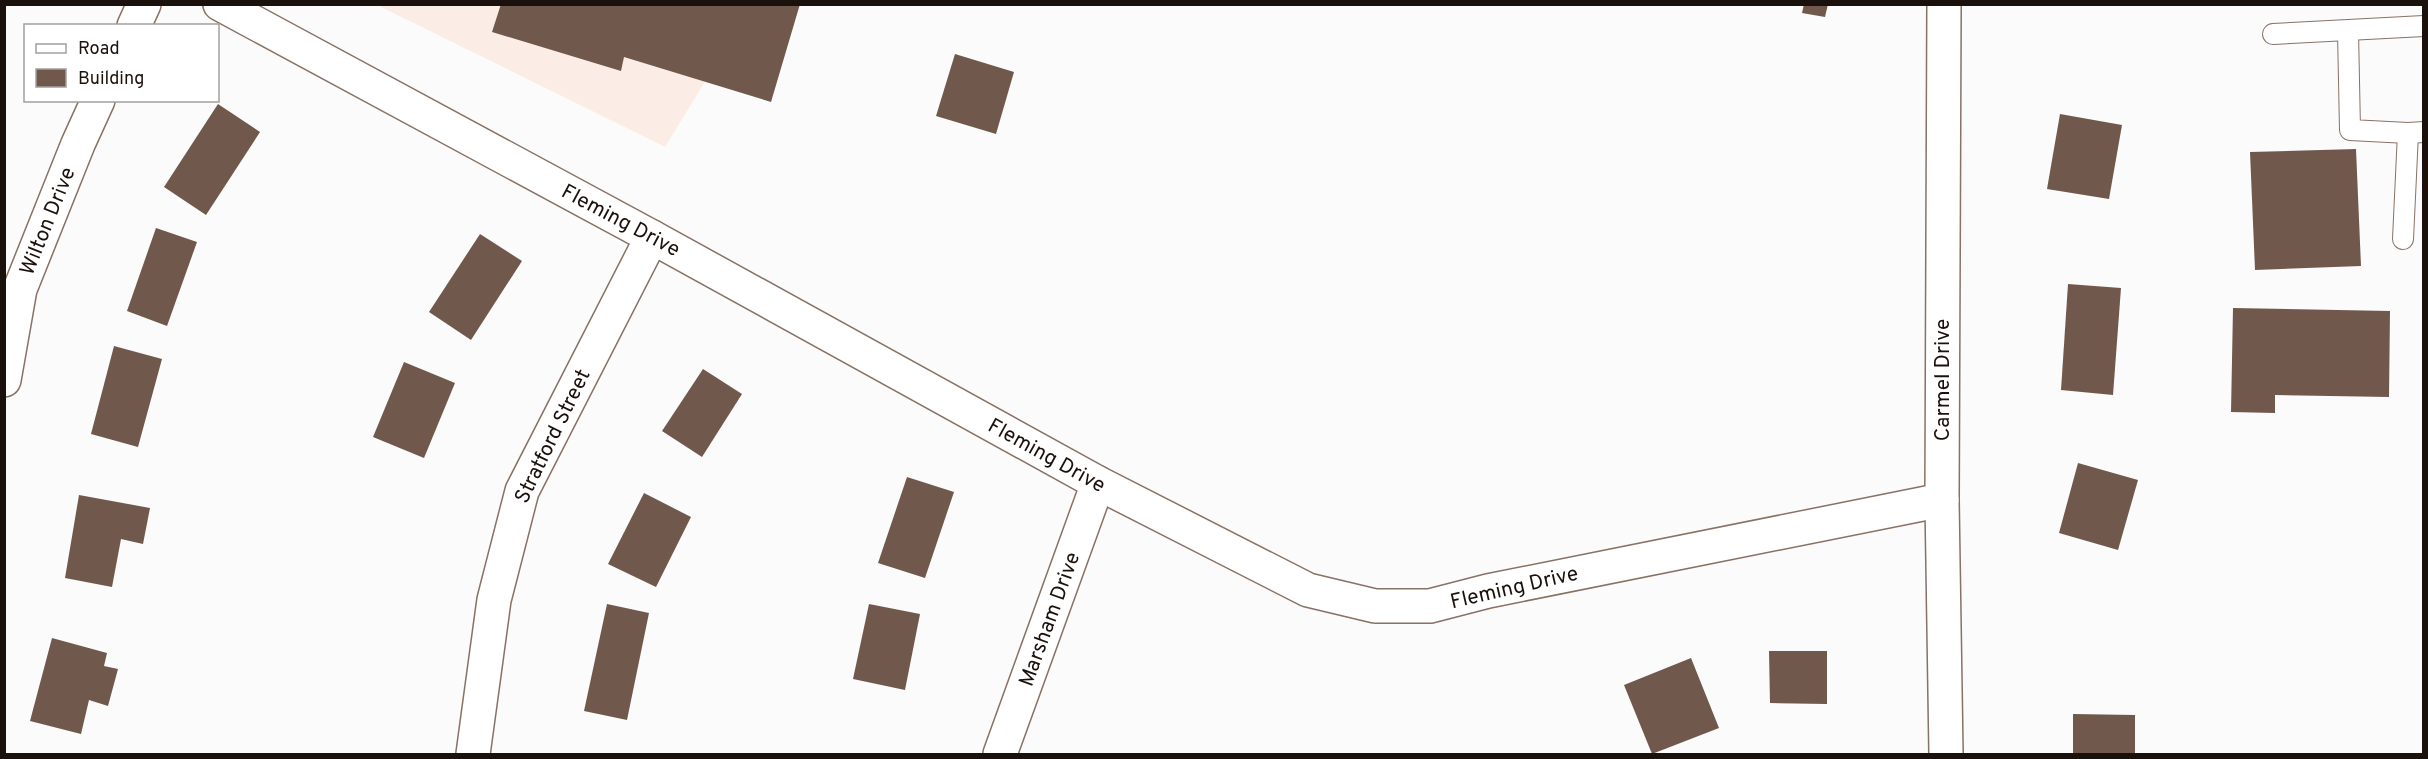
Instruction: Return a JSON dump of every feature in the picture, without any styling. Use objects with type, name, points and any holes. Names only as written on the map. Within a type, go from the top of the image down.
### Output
[{"type":"street","points":[[135,24],[144,4]]},
{"type":"street","name":"Fleming Drive","points":[[220,4],[652,237],[1098,483],[1308,590],[1375,606],[1430,606],[1500,588],[1942,500]]},
{"type":"street","name":"Carmel Drive","points":[[1944,4],[1942,500],[1946,754]]},
{"type":"street","name":"Wilton Drive","points":[[4,380],[20,289],[97,102]]},
{"type":"street","name":"Stratford Street","points":[[473,754],[494,600],[522,491],[652,237]]},
{"type":"street","name":"Marsham Drive","points":[[1000,754],[1098,483]]},
{"type":"lane","points":[[2273,34],[2424,26]]},
{"type":"lane","points":[[2348,31],[2350,130],[2416,133],[2403,239]]},
{"type":"shaded area","points":[[377,5],[752,5],[665,147]]},
{"type":"building","points":[[501,4],[800,4],[771,102],[624,57],[621,71],[492,32]]},
{"type":"building","points":[[1804,4],[1828,4],[1825,17],[1802,13]]},
{"type":"building","points":[[955,54],[1014,72],[996,134],[936,116]]},
{"type":"building","points":[[218,104],[260,132],[206,215],[164,187]]},
{"type":"building","points":[[2060,114],[2122,125],[2109,199],[2047,189]]},
{"type":"building","points":[[2356,149],[2361,266],[2255,270],[2250,152]]},
{"type":"building","points":[[156,228],[197,242],[167,326],[127,311]]},
{"type":"building","points":[[480,234],[522,261],[471,340],[429,312]]},
{"type":"building","points":[[2068,284],[2121,288],[2113,395],[2061,390]]},
{"type":"building","points":[[2233,308],[2390,311],[2389,397],[2275,395],[2275,413],[2231,412]]},
{"type":"building","points":[[114,346],[162,359],[138,447],[91,434]]},
{"type":"building","points":[[404,362],[455,383],[424,458],[373,437]]},
{"type":"building","points":[[703,369],[742,394],[702,457],[662,431]]},
{"type":"building","points":[[2078,463],[2138,480],[2118,550],[2059,533]]},
{"type":"building","points":[[907,477],[954,492],[925,578],[878,563]]},
{"type":"building","points":[[644,493],[691,517],[656,587],[608,564]]},
{"type":"building","points":[[79,495],[150,508],[143,544],[121,539],[112,587],[65,578]]},
{"type":"building","points":[[607,604],[649,613],[627,720],[584,711]]},
{"type":"building","points":[[869,604],[920,614],[905,690],[853,679]]},
{"type":"building","points":[[52,638],[107,653],[104,666],[118,669],[108,706],[89,700],[81,734],[30,721]]},
{"type":"building","points":[[1769,651],[1827,651],[1827,704],[1770,703]]},
{"type":"building","points":[[1691,658],[1719,728],[1652,754],[1624,685]]},
{"type":"building","points":[[2073,714],[2135,715],[2135,754],[2073,754]]}]
